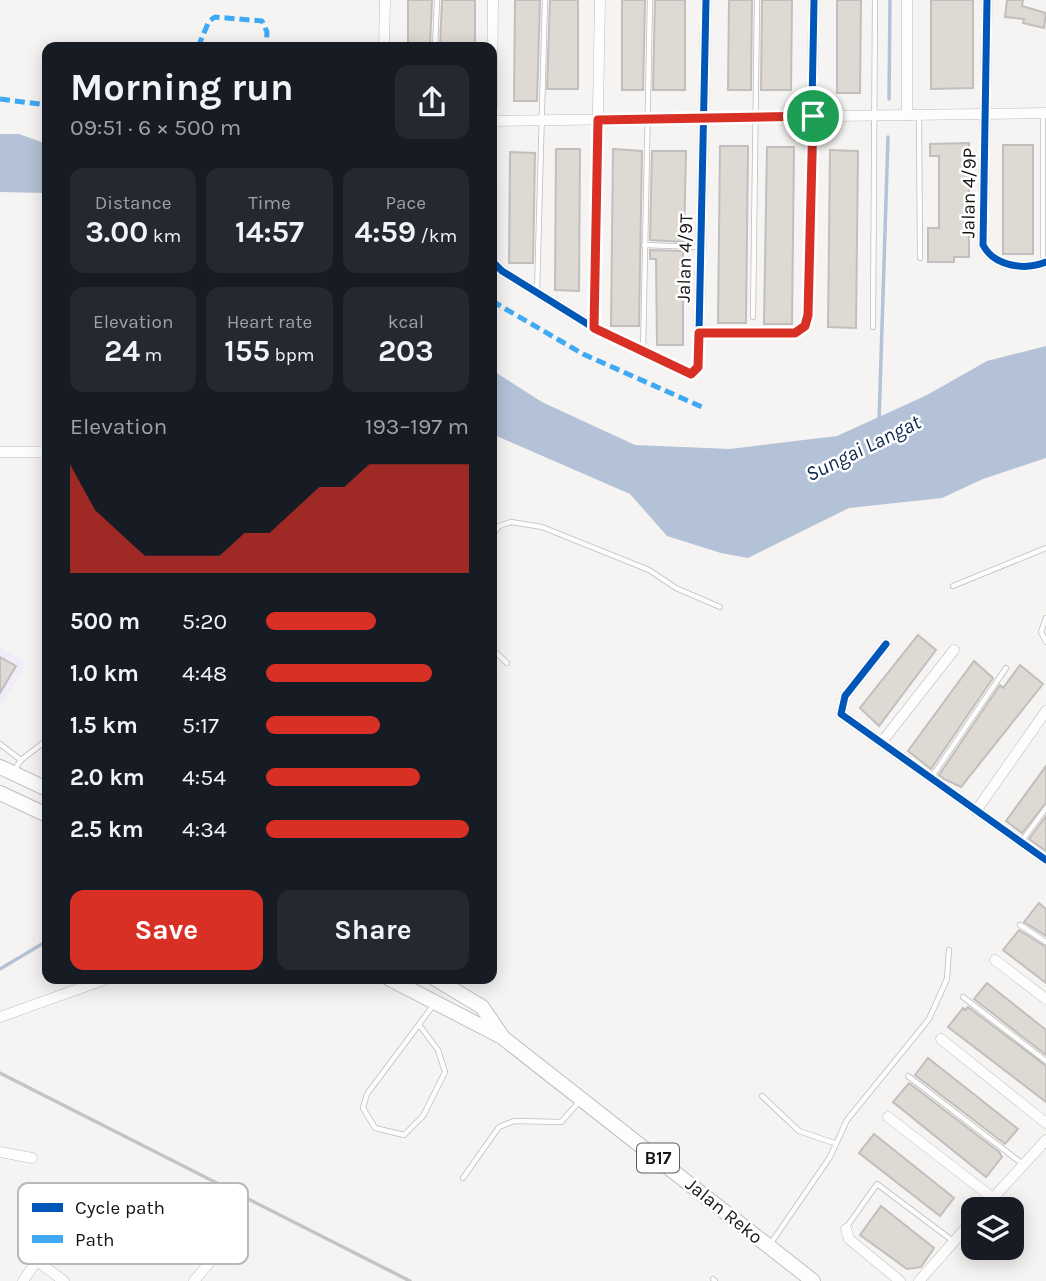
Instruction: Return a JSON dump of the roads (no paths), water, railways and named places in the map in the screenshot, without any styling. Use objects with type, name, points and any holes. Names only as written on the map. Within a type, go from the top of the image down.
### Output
[{"type":"main road","points":[[6,770],[42,787]]},
{"type":"main road","points":[[0,793],[42,813]]},
{"type":"main road","name":"Jalan Reko","points":[[400,984],[502,1037],[583,1097],[812,1281]]},
{"type":"main road","name":"Jalan Reko","points":[[444,984],[482,1007],[502,1037]]},
{"type":"street","points":[[384,42],[385,0]]},
{"type":"street","points":[[493,0],[493,42]]},
{"type":"street","points":[[594,328],[600,0]]},
{"type":"street","name":"Jalan 4/9T","points":[[643,353],[691,374],[698,367],[706,0]]},
{"type":"street","points":[[699,333],[795,333],[805,326],[808,315],[814,0]]},
{"type":"street","points":[[907,0],[907,116]]},
{"type":"street","name":"Jalan 4/9P","points":[[987,0],[983,245],[988,255],[1005,265],[1044,263]]},
{"type":"street","points":[[497,121],[1044,113]]},
{"type":"street","points":[[497,266],[594,328],[643,353]]},
{"type":"street","points":[[0,452],[42,452]]},
{"type":"street","points":[[886,644],[845,696],[841,714],[1046,860]]},
{"type":"street","points":[[881,743],[954,650]]},
{"type":"street","points":[[976,811],[1046,711]]},
{"type":"street","points":[[995,960],[1046,999]]},
{"type":"street","points":[[0,1017],[92,984]]},
{"type":"street","points":[[941,1039],[1046,1123]]},
{"type":"street","points":[[888,1117],[992,1197]]},
{"type":"street","points":[[994,1197],[1046,1140]]},
{"type":"street","points":[[0,1152],[32,1158]]},
{"type":"street","points":[[845,1228],[849,1238],[900,1281]]},
{"type":"street","points":[[919,1281],[961,1233]]},
{"type":"street","points":[[23,1281],[36,1264]]},
{"type":"street","points":[[41,1264],[64,1281]]},
{"type":"street","points":[[194,1281],[208,1264]]},
{"type":"lane","points":[[435,42],[437,0]]},
{"type":"lane","points":[[537,293],[545,0]]},
{"type":"lane","points":[[643,353],[650,0]]},
{"type":"lane","points":[[753,317],[757,0]]},
{"type":"lane","points":[[873,327],[877,116],[875,0]]},
{"type":"lane","points":[[1044,113],[1044,263]]},
{"type":"lane","points":[[919,115],[920,258]]},
{"type":"lane","points":[[644,245],[701,247]]},
{"type":"lane","points":[[497,529],[511,522],[542,527],[649,570],[676,588],[720,607]]},
{"type":"lane","points":[[953,586],[1046,548]]},
{"type":"lane","points":[[1046,618],[1041,632],[1046,642]]},
{"type":"lane","points":[[497,654],[507,663]]},
{"type":"lane","points":[[930,778],[1006,668]]},
{"type":"lane","points":[[0,744],[21,760]]},
{"type":"lane","points":[[6,770],[42,744]]},
{"type":"lane","points":[[1020,842],[1046,808]]},
{"type":"lane","points":[[1020,925],[1046,942]]},
{"type":"lane","points":[[769,1247],[830,1157],[834,1143],[847,1120],[929,1018],[947,979],[949,950]]},
{"type":"lane","points":[[963,997],[1046,1061]]},
{"type":"lane","points":[[420,1026],[438,1049],[445,1072],[423,1116],[404,1135],[375,1128],[363,1108],[367,1094],[420,1026],[435,1002]]},
{"type":"lane","points":[[908,1076],[1024,1165]]},
{"type":"lane","points":[[762,1096],[799,1131],[834,1143]]},
{"type":"lane","points":[[463,1178],[499,1127],[514,1121],[561,1122],[583,1097]]},
{"type":"lane","points":[[845,1228],[877,1184],[953,1241]]},
{"type":"water","points":[[0,134],[19,134],[42,142],[42,193],[0,192]]},
{"type":"water","name":"Sungai Langat","points":[[1046,346],[1046,458],[983,479],[942,498],[849,508],[748,558],[721,553],[667,536],[630,494],[497,436],[497,373],[542,402],[635,445],[730,449],[837,436],[927,395],[987,361]]},
{"type":"waterway","points":[[889,99],[890,0]]},
{"type":"waterway","name":"Sungai Langat","points":[[879,422],[888,137]]},
{"type":"waterway","points":[[0,969],[42,944]]},
{"type":"railway","points":[[0,1073],[217,1183]]},
{"type":"railway","points":[[248,1199],[410,1281]]}]
